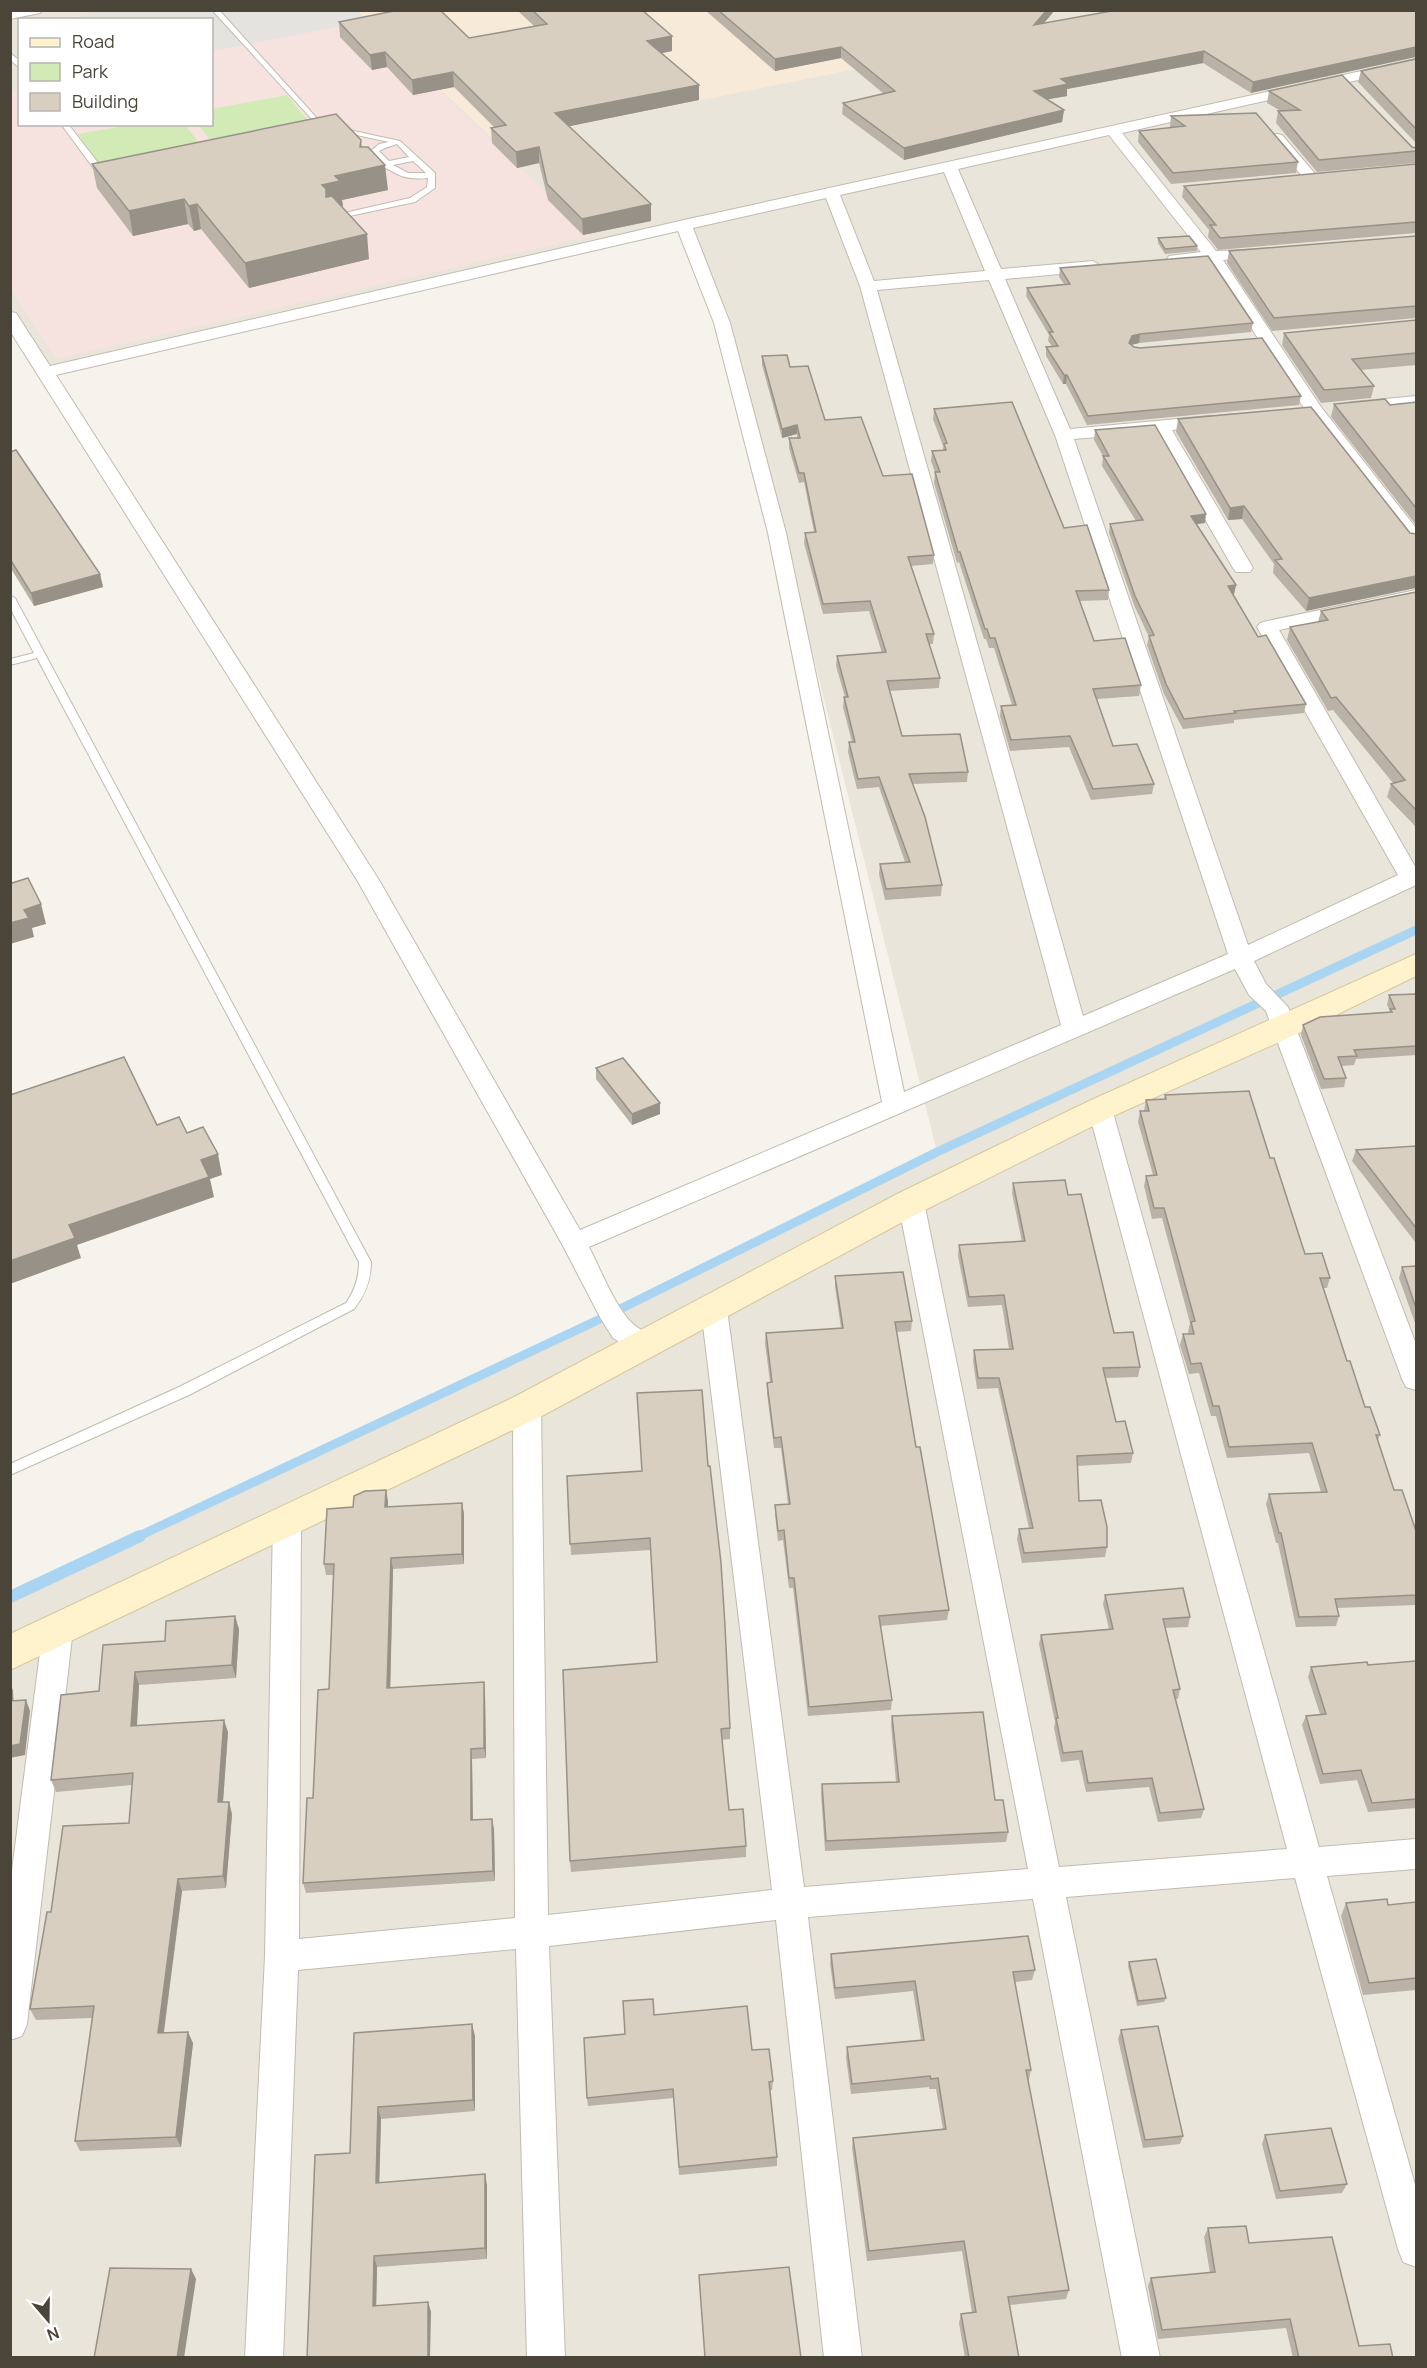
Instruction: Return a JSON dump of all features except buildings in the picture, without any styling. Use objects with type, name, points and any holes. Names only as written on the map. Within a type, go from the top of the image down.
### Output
[{"type":"street","points":[[10,15],[35,10]]},
{"type":"street","points":[[46,372],[831,192],[1113,131],[1250,106],[1349,84],[1414,66]]},
{"type":"street","points":[[1268,127],[1318,179],[1289,181]]},
{"type":"street","points":[[1113,131],[1212,256],[1314,410],[1416,540]]},
{"type":"street","points":[[949,167],[1065,435],[1240,958],[1257,989],[1280,1017],[1416,1379]]},
{"type":"street","points":[[1162,192],[1185,190]]},
{"type":"street","points":[[831,192],[868,286],[1074,1028]]},
{"type":"street","points":[[684,225],[722,323],[777,533],[895,1107]]},
{"type":"street","points":[[1155,260],[1280,250]]},
{"type":"street","points":[[868,286],[1109,264]]},
{"type":"street","points":[[10,318],[368,880],[578,1253],[633,1337]]},
{"type":"street","points":[[1244,340],[1290,336]]},
{"type":"street","points":[[1291,413],[1416,401]]},
{"type":"street","points":[[1065,435],[1231,418]]},
{"type":"street","points":[[1160,425],[1243,568]]},
{"type":"street","points":[[578,1253],[895,1107],[1240,958],[1414,877],[1267,627],[1416,596]]},
{"type":"street","points":[[10,1653],[527,1407],[633,1337],[714,1310],[911,1202],[1280,1017],[1416,964]]},
{"type":"street","points":[[1100,1109],[1416,2249]]},
{"type":"street","points":[[911,1202],[1142,2358]]},
{"type":"street","points":[[714,1310],[790,1903],[843,2358]]},
{"type":"street","points":[[527,1407],[532,1932],[546,2358]]},
{"type":"street","points":[[264,2358],[282,1956],[287,1520]]},
{"type":"street","points":[[10,2024],[58,1629]]},
{"type":"street","points":[[282,1956],[532,1932],[790,1903],[1416,1854]]},
{"type":"lane","points":[[215,10],[324,127]]},
{"type":"lane","points":[[65,126],[99,171],[110,169]]},
{"type":"lane","points":[[313,129],[324,127],[399,142],[432,175],[431,188],[412,200],[333,218]]},
{"type":"lane","points":[[399,142],[382,146],[375,151],[394,171],[407,176],[432,175]]},
{"type":"lane","points":[[368,168],[415,158]]},
{"type":"lane","points":[[10,598],[365,1263],[365,1274],[360,1293],[350,1306],[184,1391],[10,1470]]},
{"type":"lane","points":[[10,662],[40,654]]},
{"type":"shaded area","points":[[27,10],[1416,11],[1416,2357],[11,2357],[10,1597],[598,1320],[937,1152],[780,523],[684,225],[47,372],[11,317],[11,13]]},
{"type":"shaded area","points":[[110,10],[357,10],[368,21],[213,51],[213,18],[72,18]]},
{"type":"shaded area","points":[[110,11],[357,11],[591,236],[56,359],[11,289],[11,91],[18,89],[18,126],[213,126],[213,18],[68,18]]},
{"type":"shaded area","points":[[357,11],[902,11],[954,49],[496,142]]},
{"type":"green space","points":[[287,95],[310,123],[212,142],[199,126],[213,126],[213,109]]},
{"type":"green space","points":[[124,126],[186,126],[200,144],[98,163],[78,134]]},
{"type":"waterway","points":[[137,1537],[598,1320],[937,1152],[1416,930]]},
{"type":"waterway","points":[[10,1597],[140,1536]]}]
